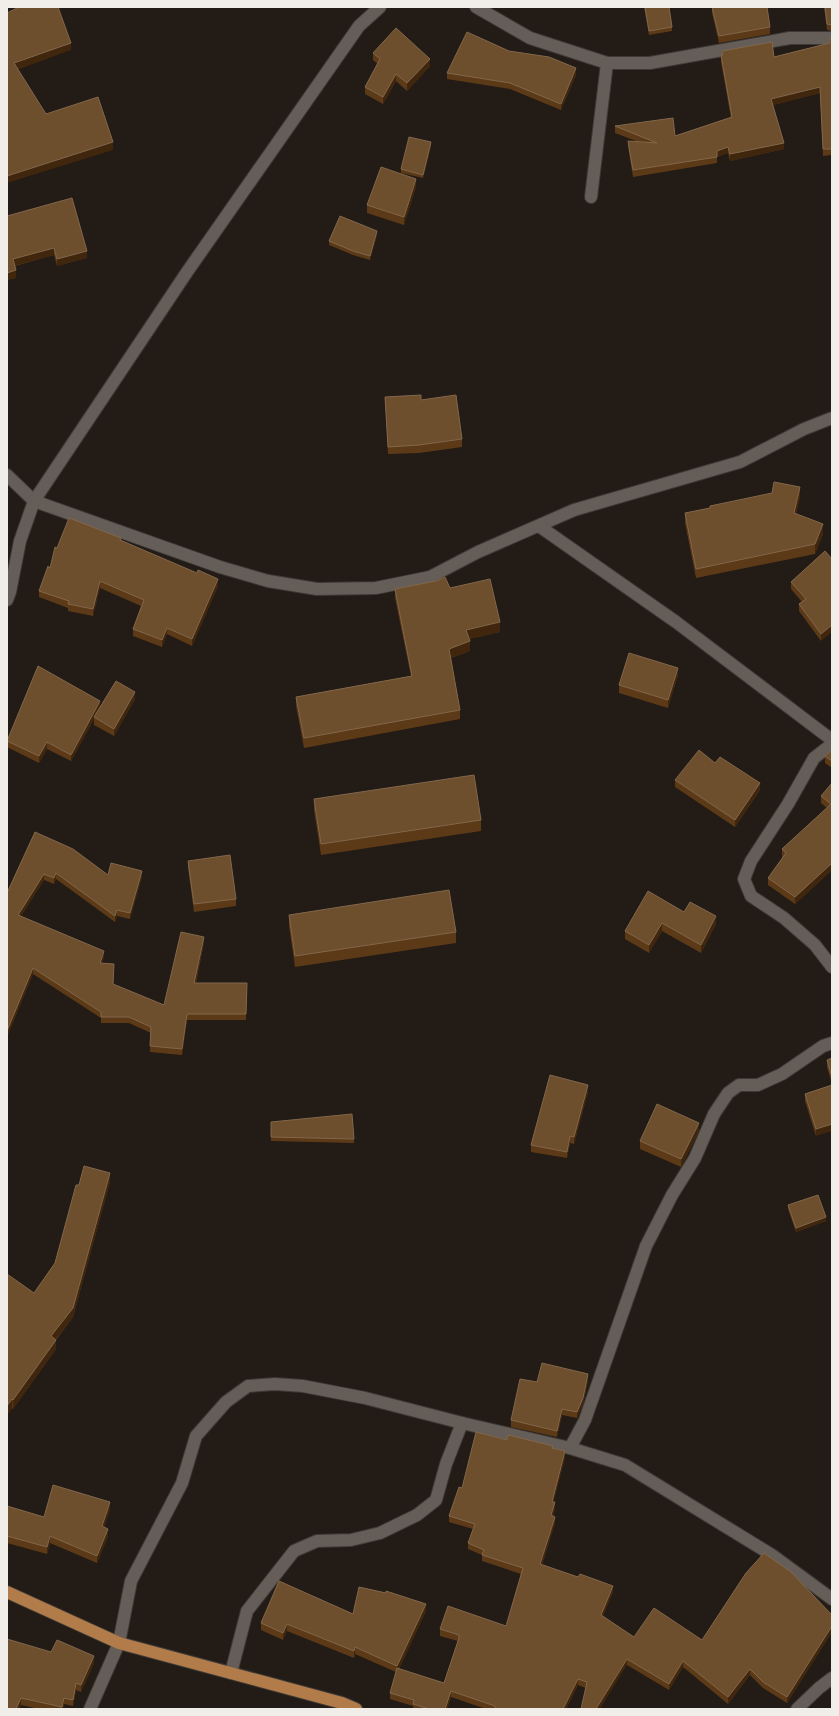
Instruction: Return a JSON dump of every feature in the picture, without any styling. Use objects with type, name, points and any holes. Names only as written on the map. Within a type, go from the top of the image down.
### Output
[{"type":"main road","points":[[7,1592],[119,1643],[342,1703],[356,1709]]},
{"type":"street","points":[[7,600],[10,592],[20,541],[34,501],[187,272],[359,26],[380,7]]},
{"type":"street","points":[[476,7],[530,38],[608,63],[650,63],[790,38],[832,38]]},
{"type":"street","points":[[592,197],[608,63]]},
{"type":"street","points":[[7,474],[34,501],[220,567],[268,581],[316,589],[376,588],[430,577],[478,552],[574,510],[740,462],[804,429],[832,418]]},
{"type":"street","points":[[539,526],[676,622],[832,740]]},
{"type":"street","points":[[832,744],[814,758],[788,804],[751,861],[744,879],[751,896],[784,918],[815,945],[832,967]]},
{"type":"street","points":[[570,1448],[585,1420],[646,1246],[672,1195],[696,1158],[714,1114],[728,1093],[738,1085],[758,1085],[782,1074],[823,1046],[832,1043]]},
{"type":"street","points":[[90,1709],[119,1643],[131,1581],[182,1483],[196,1436],[226,1402],[248,1386],[275,1384],[303,1386],[400,1406],[462,1424],[570,1448],[625,1465],[772,1555],[832,1599]]},
{"type":"street","points":[[231,1674],[247,1611],[294,1551],[318,1540],[351,1540],[380,1533],[417,1515],[436,1500],[446,1464],[462,1424]]},
{"type":"street","points":[[797,1709],[832,1678]]},
{"type":"building","points":[[19,7],[58,7],[71,43],[14,63],[46,114],[98,97],[113,142],[7,176],[7,13]]},
{"type":"building","points":[[645,7],[669,7],[672,27],[649,31]]},
{"type":"building","points":[[712,7],[767,7],[770,27],[719,36]]},
{"type":"building","points":[[825,7],[832,7],[832,25],[827,24]]},
{"type":"building","points":[[396,28],[430,59],[407,83],[396,74],[383,97],[365,87],[380,59],[373,53]]},
{"type":"building","points":[[467,32],[509,51],[549,57],[576,68],[561,104],[510,83],[447,73]]},
{"type":"building","points":[[829,39],[832,39],[832,149],[823,149],[820,87],[771,99],[784,143],[730,154],[728,147],[717,151],[717,157],[633,170],[628,141],[657,143],[615,126],[673,118],[675,136],[732,117],[721,55],[723,55],[722,51],[772,42],[774,57],[830,43]]},
{"type":"building","points":[[409,137],[431,142],[423,175],[401,169]]},
{"type":"building","points":[[381,167],[416,179],[404,217],[367,205]]},
{"type":"building","points":[[72,198],[87,251],[57,259],[54,248],[13,259],[16,270],[7,273],[7,216]]},
{"type":"building","points":[[340,216],[377,231],[370,256],[329,241]]},
{"type":"building","points":[[421,395],[421,400],[456,395],[462,439],[419,445],[388,447],[385,397]]},
{"type":"building","points":[[774,482],[800,487],[794,513],[823,524],[815,544],[696,569],[685,513],[710,508],[710,506],[772,493]]},
{"type":"building","points":[[69,518],[121,538],[120,540],[197,573],[198,570],[218,579],[192,639],[167,628],[162,640],[133,629],[144,600],[100,581],[93,609],[68,604],[69,601],[39,591],[48,566],[50,568],[55,547],[57,548]]},
{"type":"building","points":[[825,551],[832,559],[832,625],[821,634],[799,604],[806,599],[791,582]]},
{"type":"building","points":[[445,577],[450,588],[490,579],[500,622],[466,630],[470,641],[449,649],[460,710],[304,738],[296,697],[412,676],[395,589],[436,581]]},
{"type":"building","points":[[629,653],[678,668],[668,700],[619,685]]},
{"type":"building","points":[[38,666],[100,701],[71,755],[47,742],[39,756],[7,741]]},
{"type":"building","points":[[116,681],[135,692],[114,729],[94,717]]},
{"type":"building","points":[[699,750],[715,763],[720,757],[760,783],[735,820],[675,780]]},
{"type":"building","points":[[832,750],[832,761],[825,756]]},
{"type":"building","points":[[474,775],[481,820],[321,844],[314,799]]},
{"type":"building","points":[[832,783],[832,863],[795,897],[768,878],[786,853],[782,849],[831,804],[821,796]]},
{"type":"building","points":[[35,832],[73,849],[108,875],[111,863],[142,871],[130,913],[117,910],[115,916],[56,873],[54,878],[44,874],[18,915],[104,951],[100,963],[114,964],[113,984],[164,1005],[181,932],[204,937],[194,983],[247,983],[246,1014],[187,1014],[182,1049],[150,1046],[151,1027],[129,1017],[101,1017],[101,1012],[33,968],[7,1031],[7,893]]},
{"type":"building","points":[[230,855],[236,899],[194,904],[188,861]]},
{"type":"building","points":[[449,890],[456,932],[295,956],[289,915]]},
{"type":"building","points":[[648,891],[684,912],[690,902],[716,916],[701,945],[662,923],[649,945],[625,931]]},
{"type":"building","points":[[832,1058],[832,1077],[827,1060]]},
{"type":"building","points":[[550,1075],[588,1085],[574,1137],[570,1136],[567,1152],[531,1145]]},
{"type":"building","points":[[832,1085],[832,1124],[816,1129],[805,1094]]},
{"type":"building","points":[[657,1104],[699,1123],[681,1159],[640,1141]]},
{"type":"building","points":[[352,1114],[354,1139],[271,1137],[271,1122]]},
{"type":"building","points":[[84,1166],[110,1173],[73,1308],[51,1336],[56,1340],[13,1400],[12,1399],[7,1406],[7,1274],[34,1293],[55,1263],[76,1185],[79,1185]]},
{"type":"building","points":[[818,1195],[826,1217],[796,1228],[788,1205]]},
{"type":"building","points":[[542,1363],[588,1374],[583,1398],[577,1412],[562,1409],[557,1431],[511,1420],[520,1379],[537,1382]]},
{"type":"building","points":[[476,1432],[507,1440],[508,1435],[553,1446],[552,1448],[565,1451],[552,1502],[555,1502],[551,1515],[555,1517],[540,1564],[578,1577],[580,1574],[613,1586],[601,1615],[634,1637],[654,1608],[702,1640],[746,1573],[764,1553],[791,1572],[832,1615],[832,1626],[787,1697],[763,1682],[750,1669],[728,1697],[683,1661],[669,1684],[627,1659],[596,1709],[581,1709],[587,1682],[578,1679],[563,1709],[495,1709],[495,1706],[451,1691],[445,1709],[429,1709],[413,1704],[414,1700],[390,1693],[397,1668],[444,1683],[459,1638],[459,1635],[440,1629],[448,1606],[506,1626],[523,1568],[482,1555],[484,1550],[468,1543],[475,1524],[449,1516],[459,1487],[462,1488]]},
{"type":"building","points":[[53,1485],[110,1502],[102,1526],[108,1529],[97,1556],[50,1536],[47,1547],[7,1536],[7,1506],[44,1517]]},
{"type":"building","points":[[279,1581],[353,1614],[359,1587],[386,1593],[386,1591],[426,1604],[397,1666],[355,1647],[354,1651],[287,1624],[283,1633],[261,1623]]},
{"type":"building","points":[[7,1639],[51,1652],[57,1640],[94,1656],[81,1685],[76,1683],[73,1700],[64,1698],[62,1707],[21,1698],[16,1709],[7,1709]]}]
